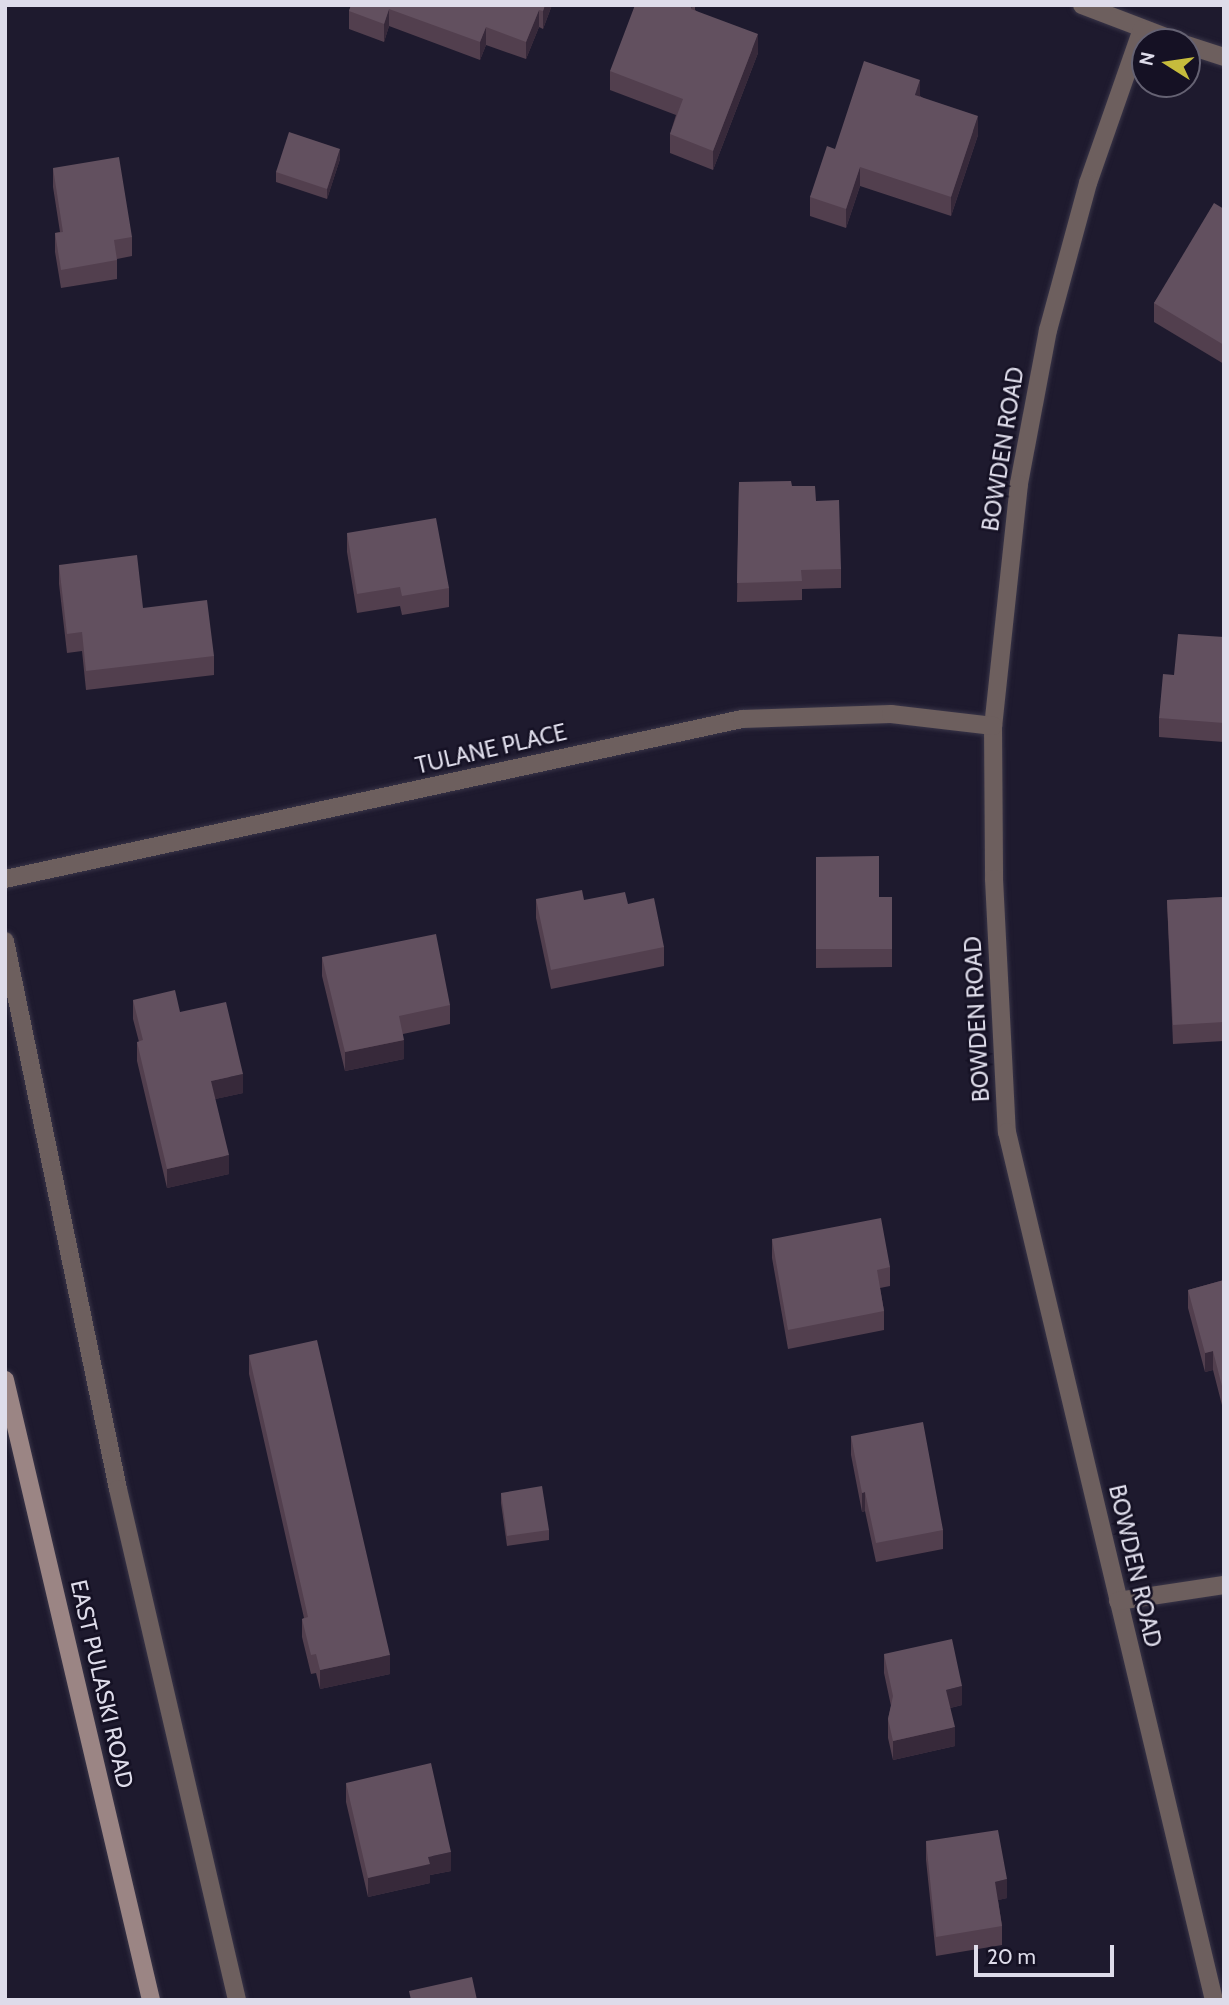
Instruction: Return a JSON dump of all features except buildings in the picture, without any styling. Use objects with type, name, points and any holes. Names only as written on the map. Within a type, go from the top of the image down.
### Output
[{"type":"main road","name":"EAST PULASKI ROAD","points":[[5,1380],[151,2000]]},
{"type":"street","points":[[1082,5],[1140,28]]},
{"type":"street","points":[[1201,50],[1224,57]]},
{"type":"street","name":"BOWDEN ROAD","points":[[1131,60],[1088,183],[1048,330],[1019,484],[993,726],[994,879],[1007,1132],[1214,2000]]},
{"type":"street","name":"TULANE PLACE","points":[[5,879],[742,719],[891,714],[993,726]]},
{"type":"street","points":[[5,941],[118,1489],[237,2000]]},
{"type":"street","points":[[1118,1601],[1224,1585]]}]
